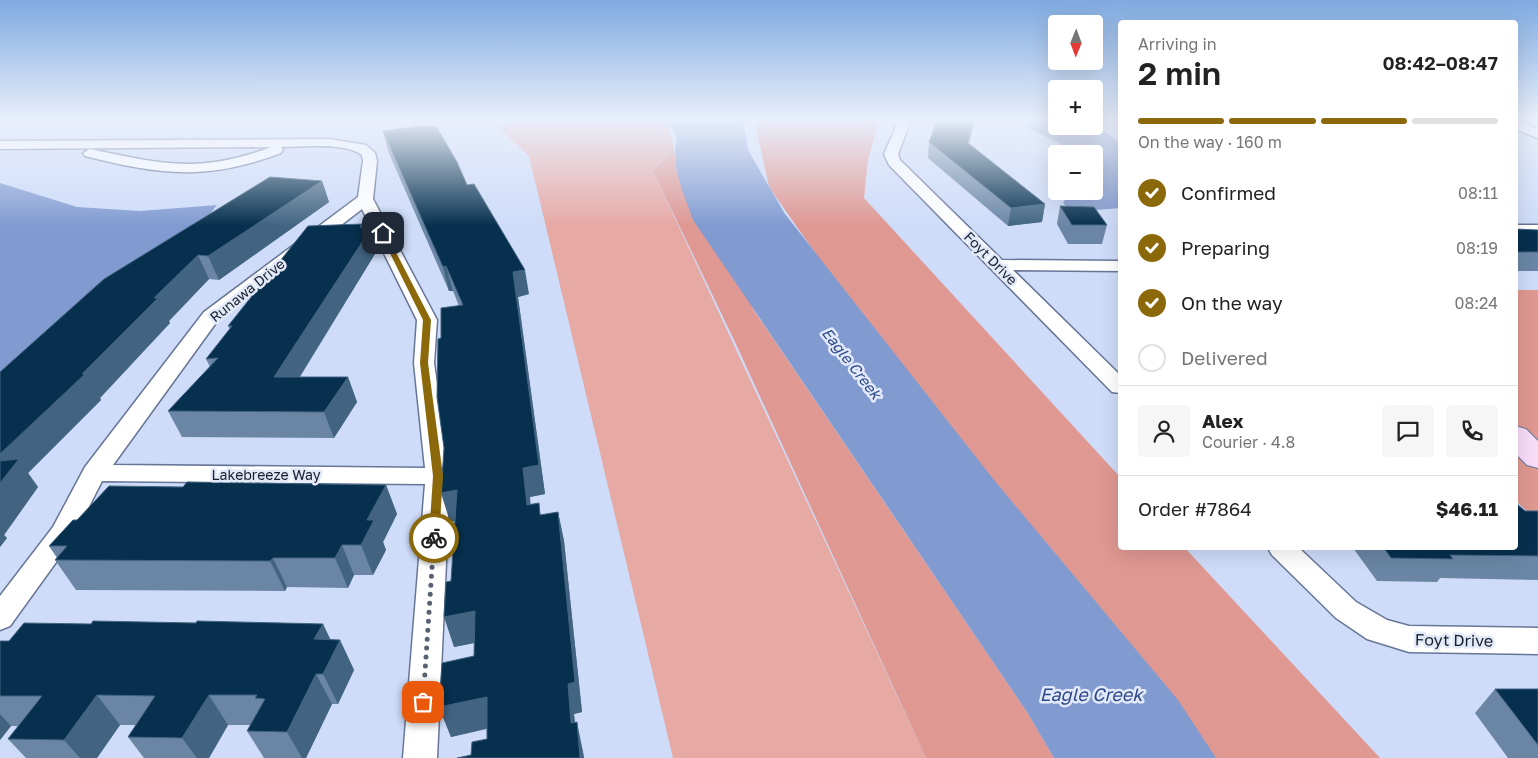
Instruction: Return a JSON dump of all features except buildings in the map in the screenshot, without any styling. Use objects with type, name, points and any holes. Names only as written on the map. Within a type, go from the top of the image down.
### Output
[{"type":"street","points":[[98,155],[154,167],[183,168],[208,167],[259,155]]},
{"type":"street","points":[[369,155],[370,161],[365,198],[427,320],[424,363],[438,476],[420,758]]},
{"type":"street","name":"Foyt Drive","points":[[892,155],[894,162],[1118,385]]},
{"type":"street","name":"Runawa Drive","points":[[0,618],[63,533],[94,473],[211,316],[365,198]]},
{"type":"street","points":[[1518,217],[1538,217]]},
{"type":"street","points":[[1518,230],[1538,230]]},
{"type":"street","points":[[998,266],[1118,266]]},
{"type":"street","points":[[1518,439],[1538,458]]},
{"type":"street","name":"Lakebreeze Way","points":[[94,473],[438,476]]},
{"type":"street","name":"Foyt Drive","points":[[1284,550],[1346,610],[1378,630],[1409,639],[1538,641]]},
{"type":"shaded area","points":[[669,155],[653,171],[926,758],[673,758],[529,156]]},
{"type":"shaded area","points":[[669,155],[675,155],[677,172],[755,312],[1027,712],[1054,758],[926,758],[735,342],[653,171]]},
{"type":"shaded area","points":[[762,155],[869,155],[864,198],[1118,475],[1118,550],[1187,550],[1380,758],[1168,758],[769,187]]},
{"type":"shaded area","points":[[1518,290],[1538,290],[1538,522],[1518,503]]},
{"type":"water","name":"Eagle Creek","points":[[675,155],[751,155],[785,214],[994,480],[1178,700],[1216,758],[1054,758],[1027,712],[693,220],[682,190]]},
{"type":"water","points":[[1103,155],[1118,155],[1118,208],[1072,212],[1063,203],[1065,200],[1103,200]]},
{"type":"water","points":[[0,183],[77,207],[140,211],[217,205],[191,238],[0,398]]},
{"type":"way so far","points":[[423,702],[434,538]]},
{"type":"route","points":[[383,233],[427,320],[424,363],[438,476],[434,538]]}]
